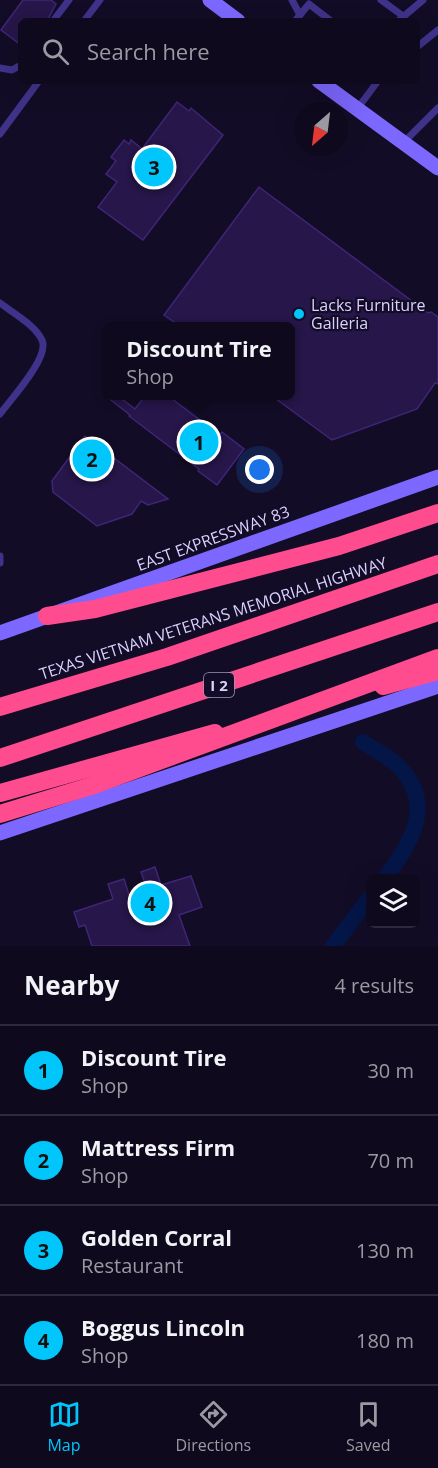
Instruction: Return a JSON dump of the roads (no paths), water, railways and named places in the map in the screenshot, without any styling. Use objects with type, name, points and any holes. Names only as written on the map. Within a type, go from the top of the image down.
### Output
[{"type":"highway","points":[[47,616],[95,609],[339,546],[438,513]]},
{"type":"highway","name":"TEXAS VIETNAM VETERANS MEMORIAL HIGHWAY","points":[[0,707],[167,657],[438,564]]},
{"type":"highway","name":"I 2","points":[[0,758],[438,612]]},
{"type":"highway","points":[[0,814],[91,786],[438,658]]},
{"type":"highway","points":[[0,793],[438,670]]},
{"type":"main road","points":[[210,0],[234,18]]},
{"type":"main road","points":[[323,84],[438,168]]},
{"type":"main road","name":"EAST EXPRESSWAY 83","points":[[0,633],[438,477]]},
{"type":"main road","points":[[0,833],[438,686]]},
{"type":"lane","points":[[56,18],[69,0]]},
{"type":"lane","points":[[86,18],[100,0]]},
{"type":"lane","points":[[292,0],[297,18]]},
{"type":"lane","points":[[381,0],[399,18]]},
{"type":"lane","points":[[401,18],[423,0]]},
{"type":"lane","points":[[297,18],[311,2],[328,18]]},
{"type":"lane","points":[[420,45],[438,30]]},
{"type":"lane","points":[[0,68],[12,70],[18,67]]},
{"type":"lane","points":[[0,134],[37,84]]},
{"type":"lane","points":[[357,109],[376,84]]},
{"type":"lane","points":[[403,143],[438,108]]},
{"type":"lane","points":[[0,303],[30,326],[42,339],[44,348],[40,360],[0,414]]},
{"type":"lane","points":[[0,556],[0,563]]},
{"type":"waterway","points":[[363,742],[395,763],[408,777],[418,806],[412,835],[388,874]]},
{"type":"waterway","points":[[333,946],[366,902]]},
{"type":"place","name":"Golden Corral","points":[[154,167]]},
{"type":"place","name":"Lacks Furniture Galleria","points":[[299,314]]},
{"type":"place","name":"Discount Tire","points":[[199,442]]},
{"type":"place","name":"Mattress Firm","points":[[92,459]]},
{"type":"place","name":"Boggus Lincoln","points":[[150,903]]}]
